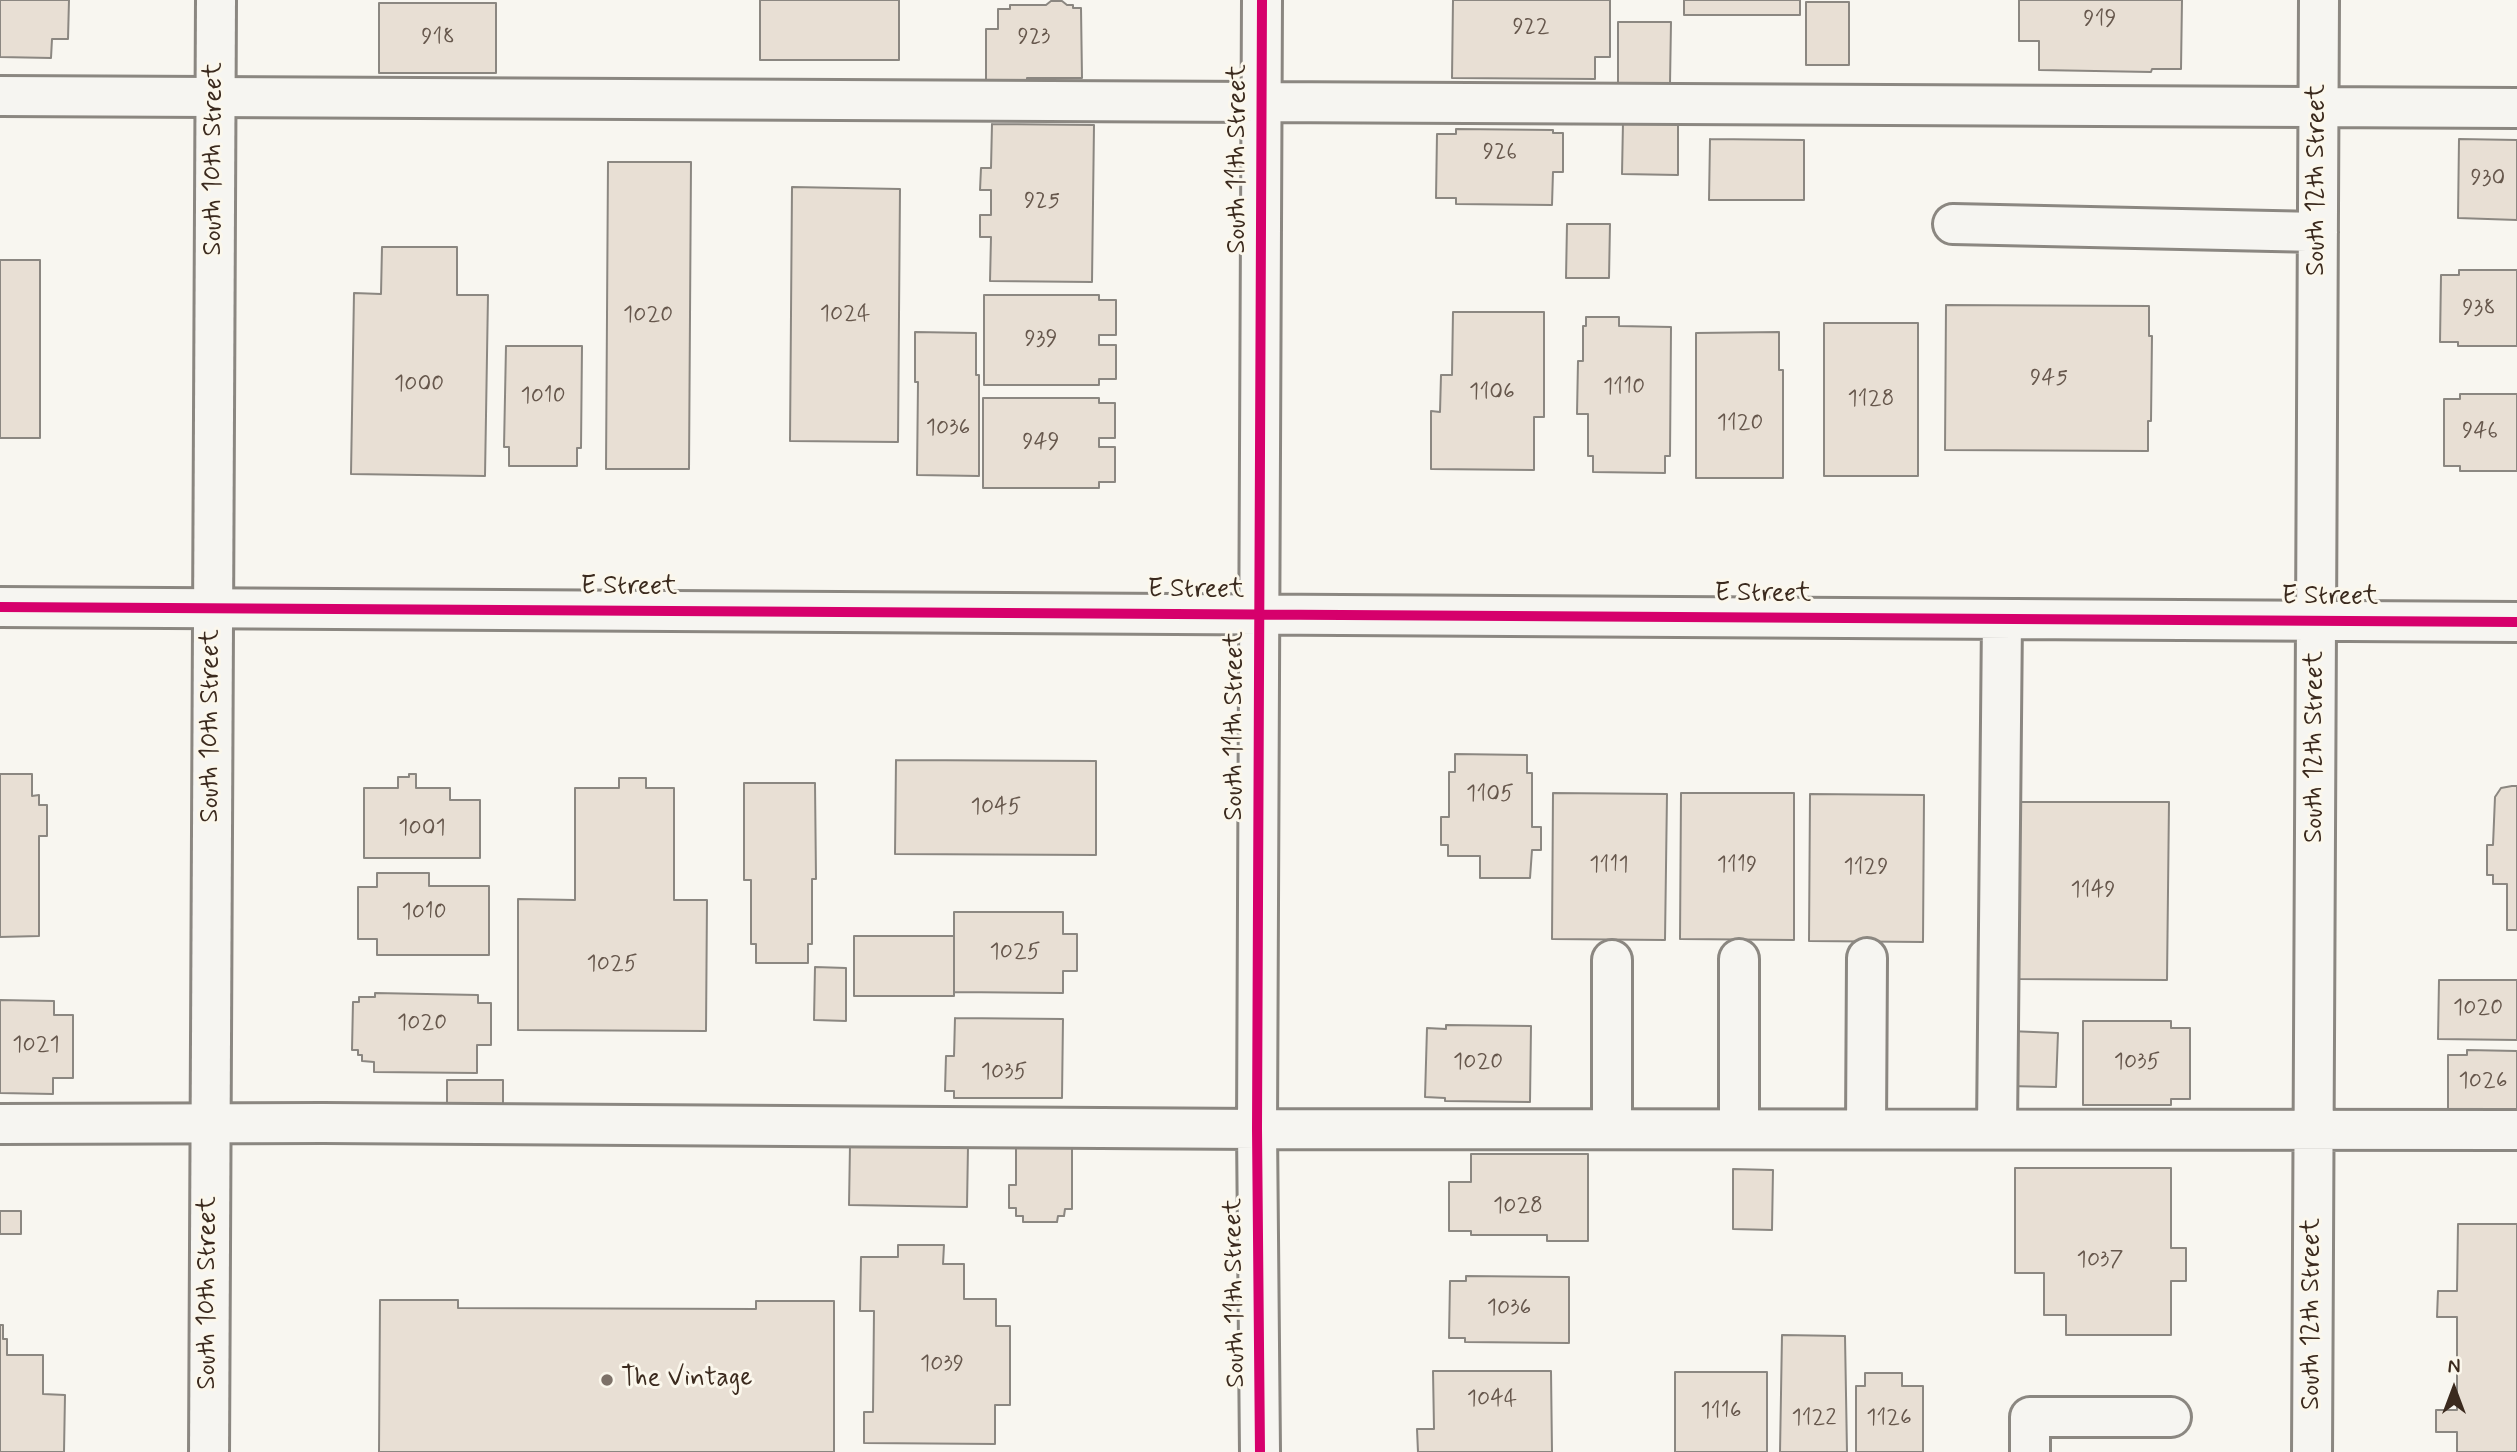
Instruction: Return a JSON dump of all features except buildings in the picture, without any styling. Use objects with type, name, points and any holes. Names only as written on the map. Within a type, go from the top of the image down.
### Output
[{"type":"street","name":"South 10th Street","points":[[209,1452],[216,0]]},
{"type":"street","name":"South 11th Street","points":[[1260,1452],[1257,1129],[1262,0]]},
{"type":"street","name":"South 12th Street","points":[[2312,1452],[2319,0]]},
{"type":"street","points":[[0,96],[2517,108]]},
{"type":"street","points":[[1953,224],[2318,232]]},
{"type":"street","name":"E Street","points":[[0,607],[2517,622]]},
{"type":"street","points":[[1997,1129],[2002,619]]},
{"type":"street","points":[[1866,1129],[1867,958]]},
{"type":"street","points":[[1739,959],[1739,1129]]},
{"type":"street","points":[[1612,960],[1612,1129]]},
{"type":"street","points":[[0,1124],[2517,1130]]},
{"type":"street","points":[[2030,1452],[2030,1417],[2171,1417]]},
{"type":"cycle path","points":[[1260,1452],[1257,1129],[1262,0]]},
{"type":"cycle path","points":[[0,607],[2517,622]]},
{"type":"place","name":"The Vintage","points":[[607,1380]]}]
